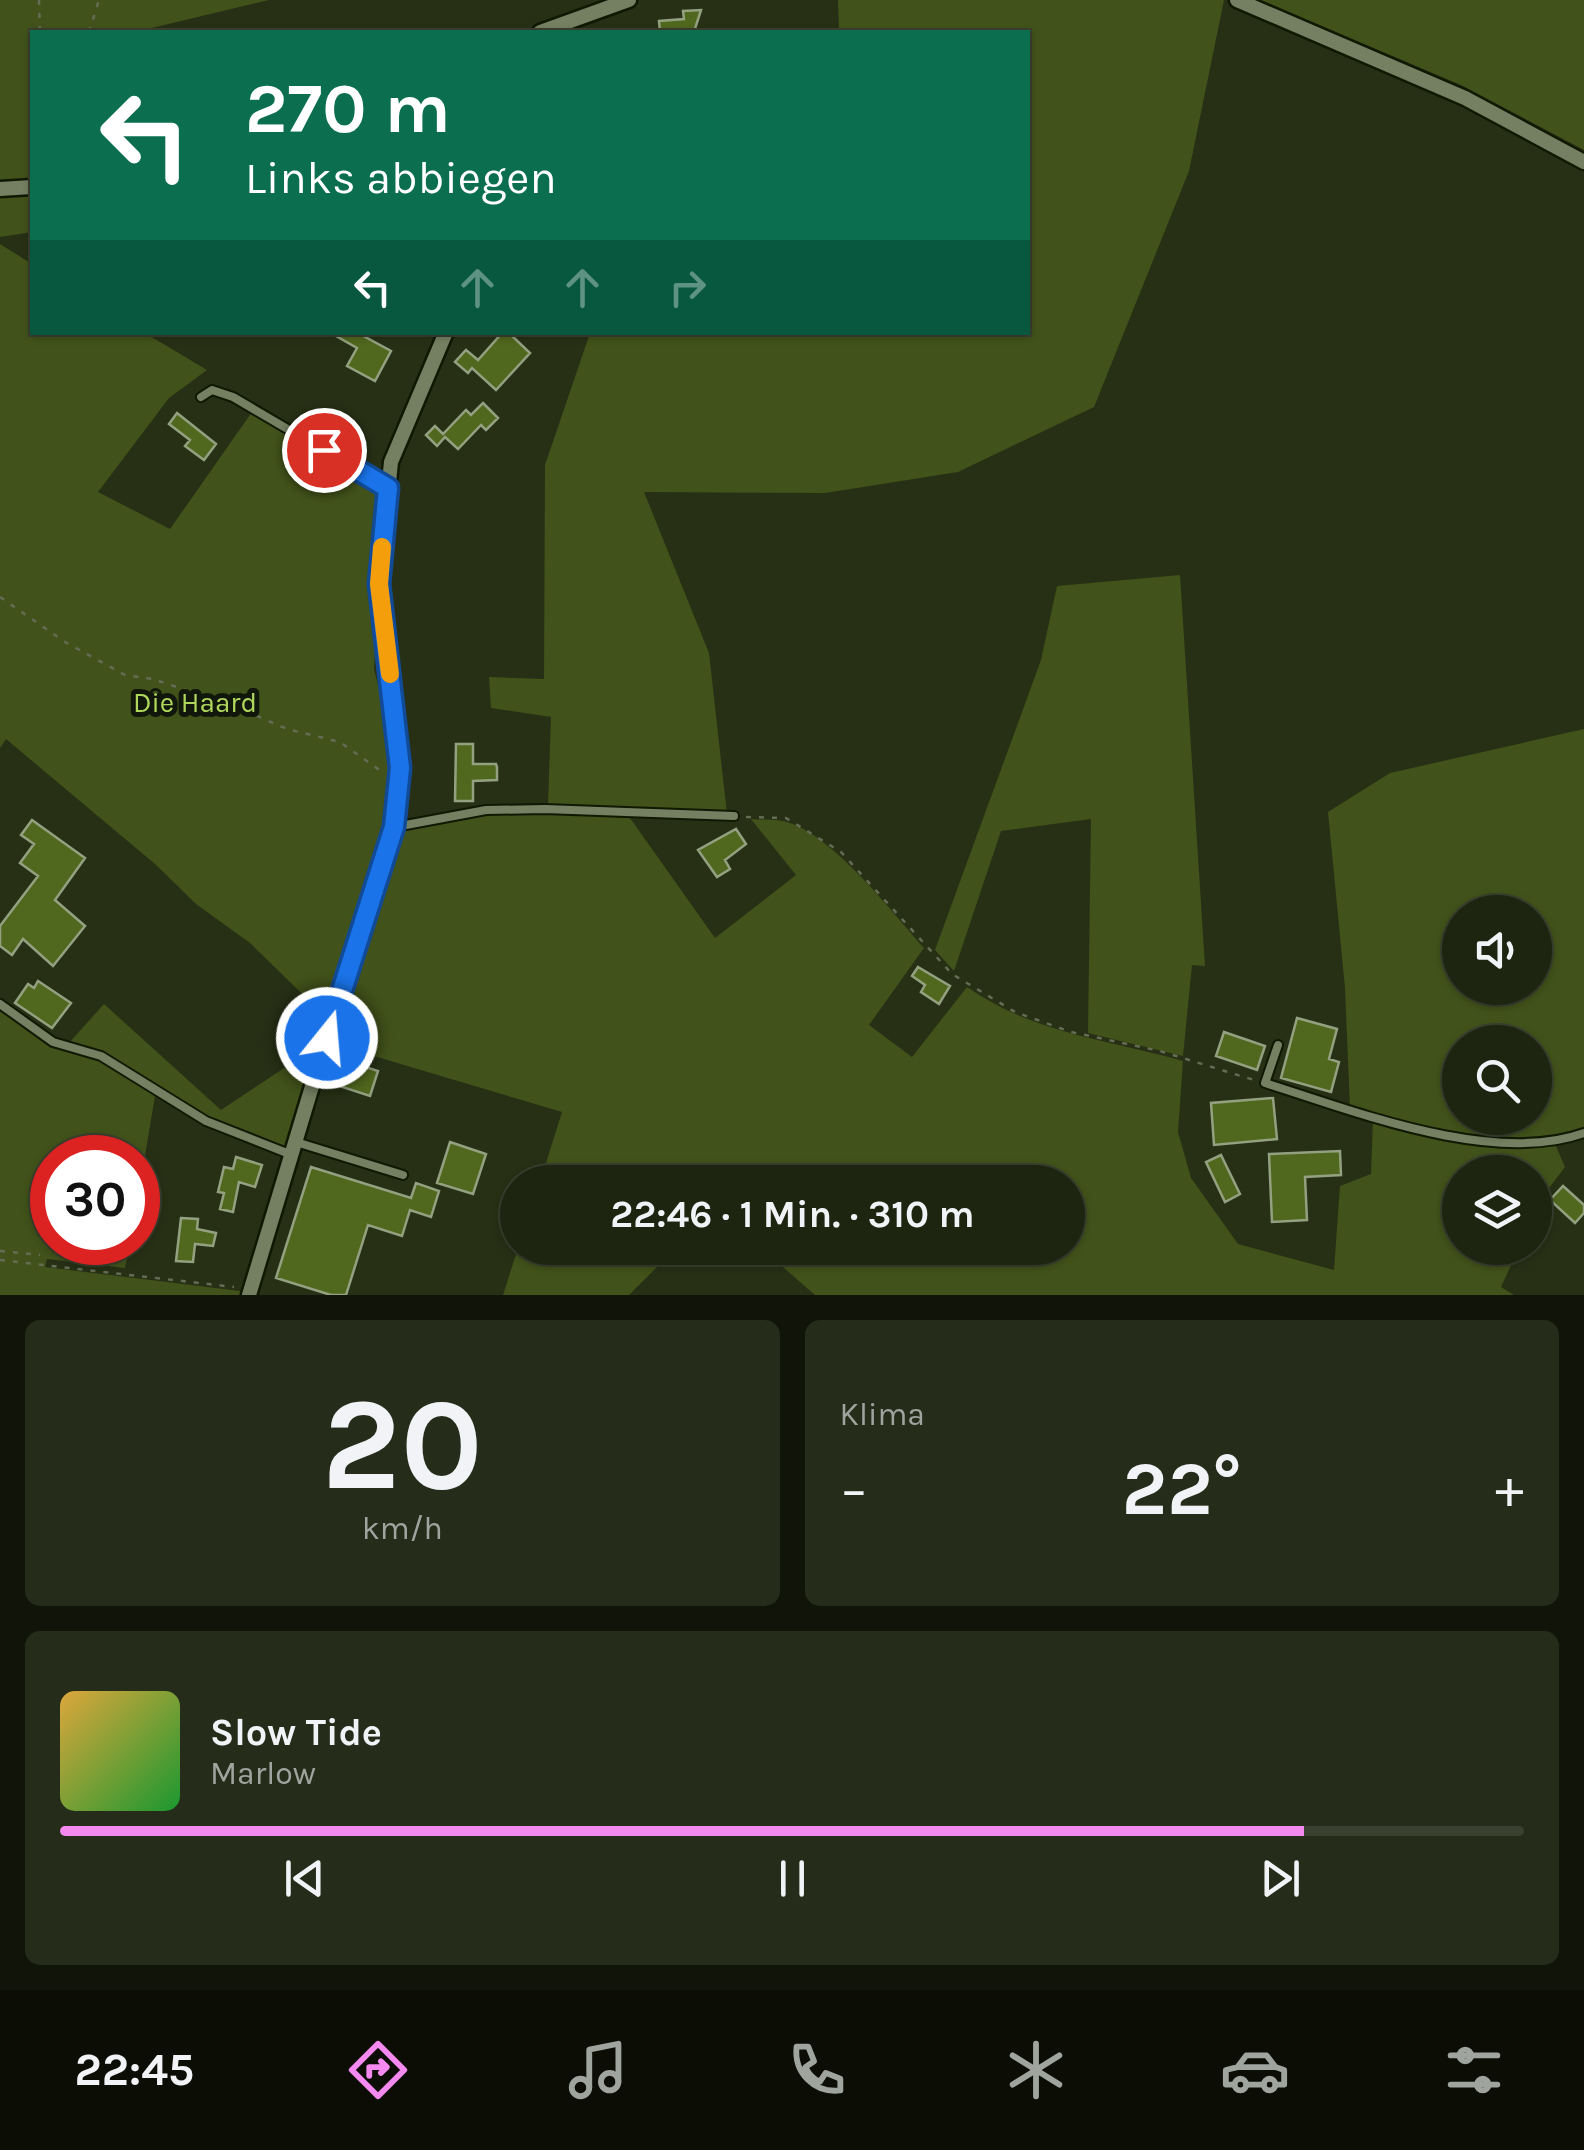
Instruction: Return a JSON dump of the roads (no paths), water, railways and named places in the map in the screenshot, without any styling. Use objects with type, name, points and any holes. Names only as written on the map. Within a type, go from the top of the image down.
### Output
[{"type":"street","points":[[576,26],[629,0]]},
{"type":"street","points":[[1236,0],[1465,98],[1584,162]]},
{"type":"street","points":[[0,189],[30,187]]},
{"type":"street","points":[[250,1292],[394,827],[400,768],[379,584],[388,488],[391,462],[445,335]]},
{"type":"lane","points":[[201,397],[219,390],[388,488]]},
{"type":"lane","points":[[394,827],[486,810],[734,816]]},
{"type":"lane","points":[[0,1004],[53,1042],[101,1056],[206,1121],[294,1149],[403,1174]]},
{"type":"lane","points":[[1278,1045],[1266,1083],[1413,1129],[1537,1143],[1584,1133]]},
{"type":"park label","name":"Die Haard","points":[[195,702]]}]
